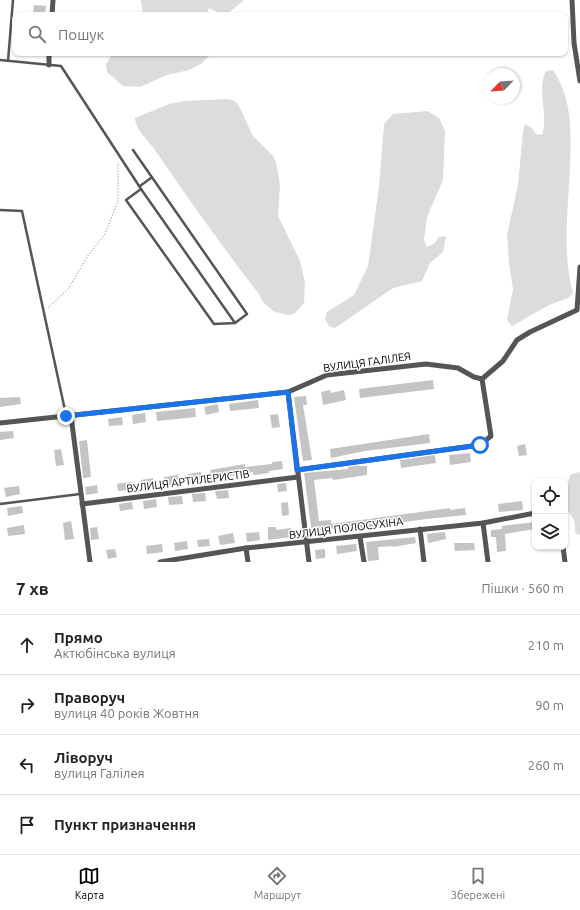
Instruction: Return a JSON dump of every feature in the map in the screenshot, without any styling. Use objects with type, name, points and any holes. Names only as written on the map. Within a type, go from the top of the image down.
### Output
[{"type":"street","points":[[52,12],[53,0]]},
{"type":"street","points":[[572,0],[574,43],[580,81]]},
{"type":"street","points":[[49,56],[49,65]]},
{"type":"street","points":[[297,470],[480,445],[491,436],[482,379],[503,361],[517,340],[530,332],[577,310],[580,267]]},
{"type":"street","name":"ВУЛИЦЯ ГАЛІЛЕЯ","points":[[0,423],[288,392],[327,375],[426,364],[458,368],[474,377],[482,379]]},
{"type":"street","points":[[288,392],[309,562]]},
{"type":"street","points":[[69,416],[90,562]]},
{"type":"street","name":"ВУЛИЦЯ АРТИЛЕРИСТІВ","points":[[82,504],[298,478]]},
{"type":"street","name":"ВУЛИЦЯ ПОЛОСУХІНА","points":[[160,562],[175,561],[246,548],[306,543],[483,523],[532,514]]},
{"type":"street","points":[[483,523],[488,562]]},
{"type":"street","points":[[420,529],[424,562]]},
{"type":"street","points":[[360,537],[364,562]]},
{"type":"street","points":[[246,548],[248,562]]},
{"type":"street","points":[[563,550],[565,562]]},
{"type":"lane","points":[[12,12],[13,0]]},
{"type":"lane","points":[[8,61],[12,12]]},
{"type":"lane","points":[[0,60],[61,66],[140,188],[235,323]]},
{"type":"lane","points":[[133,150],[151,178],[247,314],[235,323],[214,324],[126,200],[151,178]]},
{"type":"lane","points":[[0,210],[22,212],[69,416]]},
{"type":"lane","points":[[0,504],[80,494]]},
{"type":"path","points":[[45,311],[68,289],[89,254],[105,234],[118,201],[118,161]]},
{"type":"shaded area","points":[[141,0],[244,0],[230,12],[218,12],[209,8],[207,12],[143,12]]},
{"type":"shaded area","points":[[111,56],[209,56],[202,63],[189,70],[167,75],[140,87],[123,86],[107,72],[106,64]]},
{"type":"shaded area","points":[[553,70],[560,81],[569,117],[570,168],[567,215],[567,247],[573,293],[568,298],[549,305],[512,326],[507,320],[513,289],[507,235],[518,185],[523,131],[525,124],[532,128],[536,134],[542,135],[544,127],[542,95],[543,79],[546,71]]},
{"type":"shaded area","points":[[227,99],[235,101],[239,106],[253,136],[273,156],[276,162],[280,185],[278,216],[300,261],[305,283],[304,303],[294,314],[287,315],[273,311],[262,301],[259,294],[207,224],[138,128],[136,123],[135,118],[169,104],[184,101]]},
{"type":"shaded area","points":[[428,111],[439,118],[445,131],[443,180],[427,217],[424,240],[427,247],[435,243],[439,237],[446,236],[443,252],[430,263],[422,281],[393,288],[335,328],[329,326],[325,319],[327,312],[354,295],[368,266],[379,187],[384,124],[393,114]]},
{"type":"shaded area","points":[[580,472],[580,535],[575,533],[574,522],[568,511],[568,482],[571,474]]},
{"type":"building","points":[[34,5],[46,6],[45,12],[33,12]]},
{"type":"building","points":[[433,380],[434,389],[360,398],[359,389]]},
{"type":"building","points":[[330,390],[331,393],[344,390],[346,400],[323,405],[321,392]]},
{"type":"building","points":[[306,396],[307,405],[303,405],[312,460],[303,461],[294,397]]},
{"type":"building","points":[[20,397],[21,404],[0,407],[0,398]]},
{"type":"building","points":[[258,400],[259,408],[230,411],[229,404]]},
{"type":"building","points":[[218,404],[219,412],[206,415],[204,407]]},
{"type":"building","points":[[195,408],[196,417],[157,421],[156,412]]},
{"type":"building","points":[[145,413],[146,422],[133,424],[132,415]]},
{"type":"building","points":[[278,414],[280,427],[272,428],[270,415]]},
{"type":"building","points":[[122,417],[123,425],[109,426],[108,419]]},
{"type":"building","points":[[13,431],[14,438],[0,440],[0,432]]},
{"type":"building","points":[[429,434],[430,443],[365,451],[331,458],[330,449]]},
{"type":"building","points":[[87,440],[91,477],[83,478],[79,441]]},
{"type":"building","points":[[525,444],[527,455],[519,456],[517,446]]},
{"type":"building","points":[[61,449],[64,465],[56,466],[54,450]]},
{"type":"building","points":[[470,453],[471,462],[450,465],[449,455]]},
{"type":"building","points":[[435,455],[436,463],[401,468],[400,460]]},
{"type":"building","points":[[282,461],[283,469],[253,475],[253,472],[212,479],[210,470],[245,464],[245,467],[272,464],[272,462]]},
{"type":"building","points":[[367,466],[367,475],[333,480],[332,478],[314,480],[319,521],[331,520],[331,524],[450,508],[450,510],[465,508],[466,515],[341,531],[340,528],[320,530],[321,533],[312,534],[304,473],[348,469],[348,467]]},
{"type":"building","points":[[201,472],[203,481],[189,483],[188,474]]},
{"type":"building","points":[[178,475],[179,484],[165,485],[164,477]]},
{"type":"building","points":[[153,478],[154,487],[142,488],[141,480]]},
{"type":"building","points":[[130,482],[131,490],[118,491],[117,484]]},
{"type":"building","points":[[286,483],[287,491],[278,492],[277,484]]},
{"type":"building","points":[[97,485],[98,493],[86,495],[85,487]]},
{"type":"building","points":[[19,486],[20,494],[6,497],[4,488]]},
{"type":"building","points":[[228,490],[229,498],[217,499],[215,491]]},
{"type":"building","points":[[205,493],[206,501],[193,502],[192,494]]},
{"type":"building","points":[[182,496],[183,504],[169,505],[168,497]]},
{"type":"building","points":[[156,499],[157,507],[144,509],[143,501]]},
{"type":"building","points":[[522,501],[523,510],[499,512],[498,504]]},
{"type":"building","points":[[132,502],[133,509],[120,511],[119,504]]},
{"type":"building","points":[[288,502],[289,515],[282,516],[281,503]]},
{"type":"building","points":[[22,506],[23,513],[8,516],[7,508]]},
{"type":"building","points":[[71,521],[74,539],[65,540],[63,523]]},
{"type":"building","points":[[532,522],[532,530],[505,534],[506,551],[497,552],[496,537],[491,537],[491,530],[502,529],[502,526]]},
{"type":"building","points":[[24,525],[25,534],[8,536],[7,528]]},
{"type":"building","points":[[97,527],[99,539],[91,540],[90,528]]},
{"type":"building","points":[[268,527],[276,527],[276,530],[291,528],[292,537],[268,540]]},
{"type":"building","points":[[259,532],[260,540],[247,542],[246,533]]},
{"type":"building","points":[[445,532],[446,539],[428,543],[427,534]]},
{"type":"building","points":[[233,533],[235,543],[220,545],[218,536]]},
{"type":"building","points":[[415,537],[416,543],[393,547],[378,547],[379,560],[368,561],[366,542]]},
{"type":"building","points":[[209,539],[210,546],[198,547],[197,540]]},
{"type":"building","points":[[187,541],[188,549],[175,551],[174,543]]},
{"type":"building","points":[[454,543],[474,543],[475,550],[455,551]]},
{"type":"building","points":[[162,544],[163,552],[147,554],[146,546]]},
{"type":"building","points":[[356,544],[357,551],[337,554],[336,546]]},
{"type":"building","points":[[115,549],[117,557],[108,559],[106,550]]},
{"type":"building","points":[[325,549],[325,558],[316,559],[315,550]]},
{"type":"route","points":[[66,416],[288,392],[297,470],[394,455],[480,445]]}]
